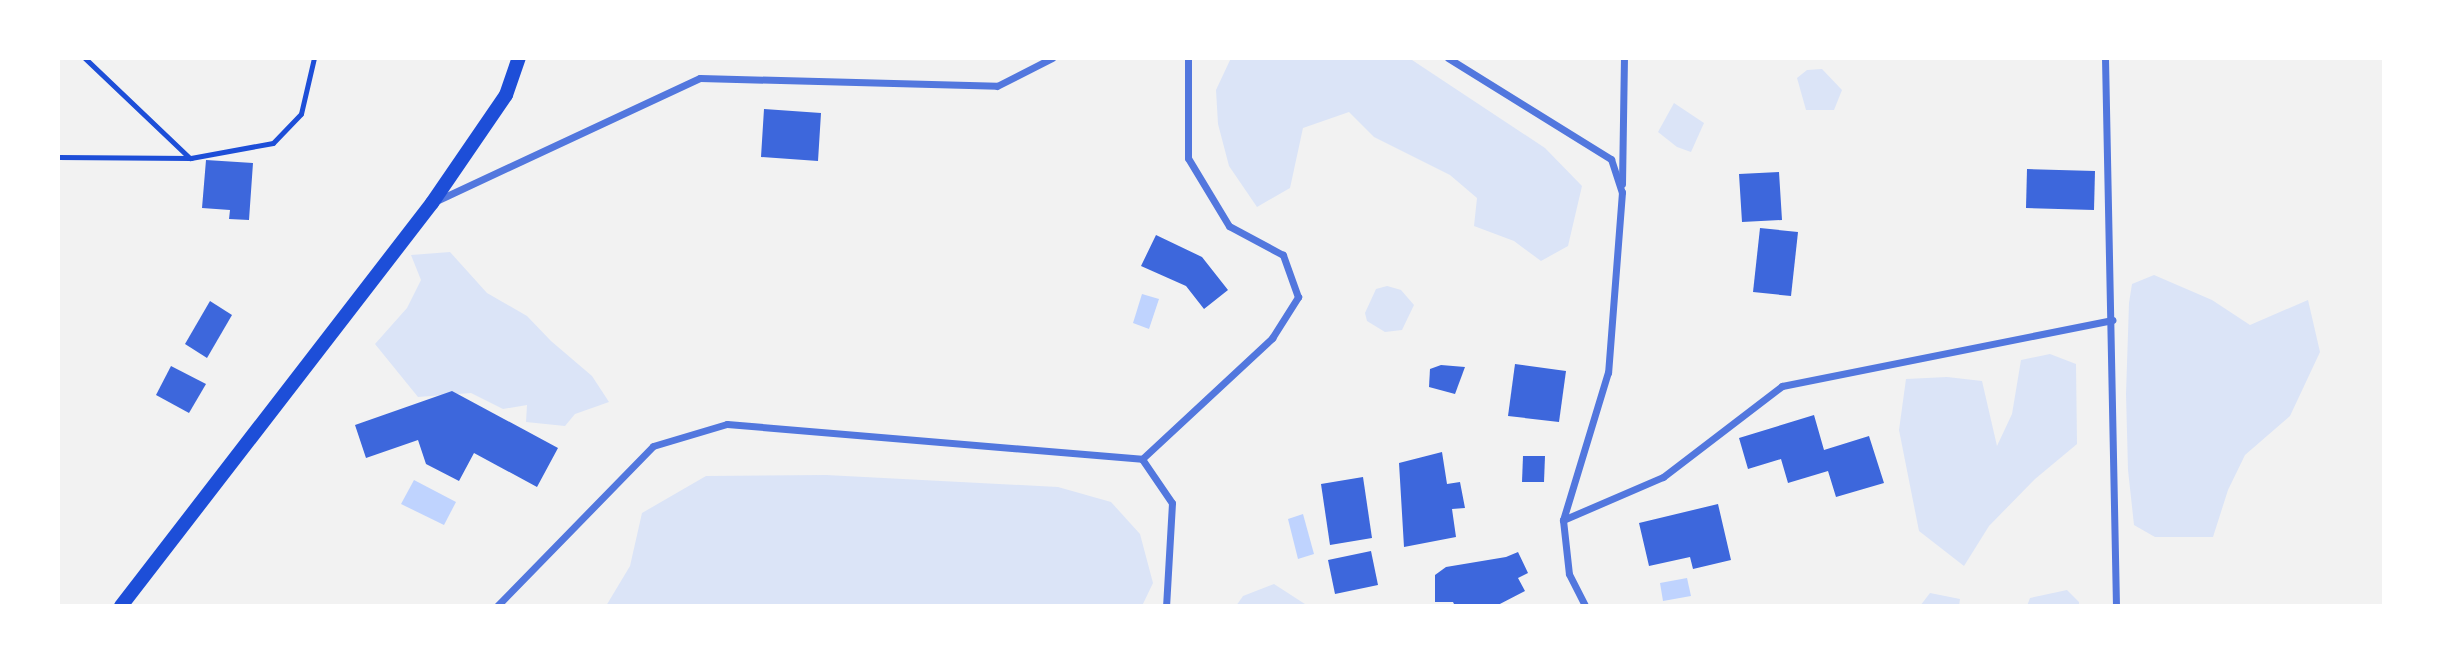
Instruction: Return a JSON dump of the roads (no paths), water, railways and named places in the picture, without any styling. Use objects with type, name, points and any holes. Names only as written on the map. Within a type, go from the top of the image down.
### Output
[{"type":"main road","points":[[121,606],[432,203],[506,95],[519,58]]},
{"type":"street","points":[[432,203],[700,78],[997,86],[1052,58]]},
{"type":"street","points":[[498,606],[653,446],[727,424],[1142,459],[1272,338],[1298,297],[1283,255],[1229,226],[1188,158],[1188,58]]},
{"type":"street","points":[[1448,58],[1611,159],[1622,192]]},
{"type":"street","points":[[1585,606],[1569,574],[1563,520],[1608,372],[1622,192],[1624,58]]},
{"type":"street","points":[[2105,58],[2116,606]]},
{"type":"street","points":[[1563,520],[1663,477],[1782,386],[2112,320]]},
{"type":"street","points":[[1142,459],[1171,503],[1166,606]]},
{"type":"water","points":[[1142,294],[1159,299],[1149,329],[1133,323]]},
{"type":"water","points":[[414,480],[456,502],[444,525],[401,504]]},
{"type":"water","points":[[1303,514],[1314,554],[1298,559],[1288,519]]},
{"type":"water","points":[[1687,578],[1691,596],[1663,601],[1660,583]]}]
